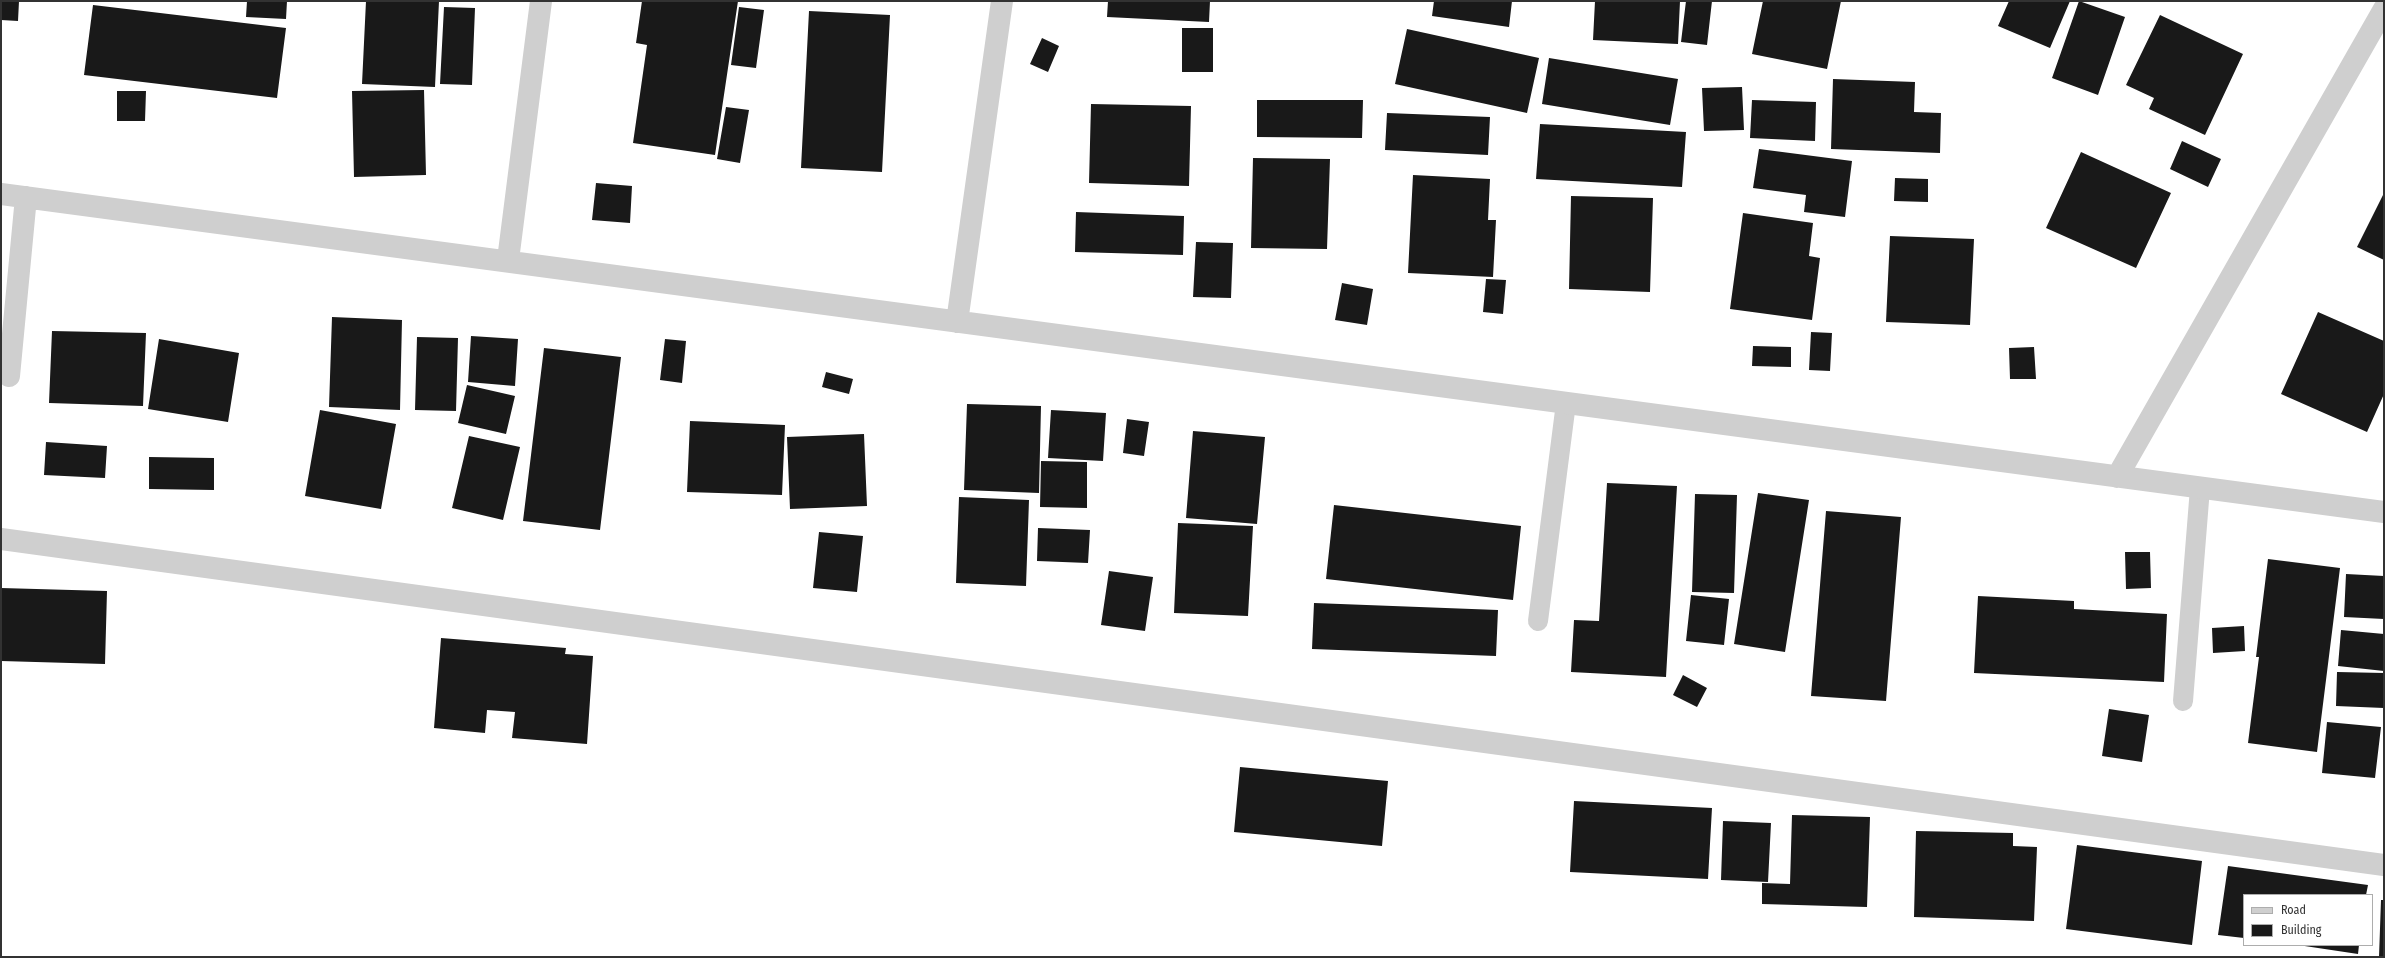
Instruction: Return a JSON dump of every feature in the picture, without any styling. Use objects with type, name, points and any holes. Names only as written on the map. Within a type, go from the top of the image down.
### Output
[{"type":"street","points":[[508,260],[541,1]]},
{"type":"street","points":[[957,322],[1002,1]]},
{"type":"street","points":[[2117,477],[2384,10]]},
{"type":"street","points":[[1,194],[508,260],[957,322],[2384,512]]},
{"type":"street","points":[[10,376],[26,197]]},
{"type":"street","points":[[1,539],[2384,866]]},
{"type":"lane","points":[[1538,621],[1566,403]]},
{"type":"lane","points":[[2183,701],[2200,488]]},
{"type":"building","points":[[1,1],[19,1],[18,21],[1,20]]},
{"type":"building","points":[[247,1],[287,1],[286,19],[246,17]]},
{"type":"building","points":[[366,1],[439,1],[435,87],[362,84]]},
{"type":"building","points":[[642,1],[738,1],[715,155],[633,143],[647,45],[636,43]]},
{"type":"building","points":[[1108,1],[1210,1],[1209,22],[1107,17]]},
{"type":"building","points":[[1434,1],[1512,1],[1509,27],[1432,16]]},
{"type":"building","points":[[1595,1],[1680,1],[1678,44],[1593,40]]},
{"type":"building","points":[[1686,1],[1712,1],[1707,45],[1681,42]]},
{"type":"building","points":[[1763,1],[1841,1],[1827,69],[1752,54]]},
{"type":"building","points":[[2009,1],[2070,1],[2050,48],[1998,26]]},
{"type":"building","points":[[2079,1],[2125,17],[2098,95],[2052,78]]},
{"type":"building","points":[[93,5],[286,28],[277,98],[84,75]]},
{"type":"building","points":[[444,7],[475,8],[472,85],[440,84]]},
{"type":"building","points":[[739,7],[764,10],[756,68],[731,65]]},
{"type":"building","points":[[809,11],[890,15],[882,172],[801,168]]},
{"type":"building","points":[[2160,15],[2243,54],[2205,135],[2149,109],[2154,98],[2126,85]]},
{"type":"building","points":[[1182,28],[1213,28],[1213,72],[1182,72]]},
{"type":"building","points":[[1407,29],[1539,58],[1527,113],[1395,84]]},
{"type":"building","points":[[1042,38],[1059,46],[1048,72],[1030,64]]},
{"type":"building","points":[[1549,58],[1678,79],[1670,125],[1542,104]]},
{"type":"building","points":[[1833,79],[1915,82],[1914,112],[1941,113],[1940,153],[1831,149]]},
{"type":"building","points":[[1742,87],[1744,130],[1704,131],[1702,88]]},
{"type":"building","points":[[424,90],[426,175],[354,177],[352,91]]},
{"type":"building","points":[[117,91],[146,91],[145,121],[117,121]]},
{"type":"building","points":[[1257,100],[1363,100],[1362,138],[1257,137]]},
{"type":"building","points":[[1752,100],[1816,102],[1815,141],[1750,138]]},
{"type":"building","points":[[1091,104],[1191,106],[1189,186],[1089,183]]},
{"type":"building","points":[[726,107],[749,110],[740,163],[717,159]]},
{"type":"building","points":[[1387,113],[1490,117],[1488,155],[1385,150]]},
{"type":"building","points":[[1540,124],[1686,132],[1682,187],[1536,179]]},
{"type":"building","points":[[2182,141],[2221,159],[2208,187],[2170,169]]},
{"type":"building","points":[[1759,149],[1852,161],[1845,217],[1804,212],[1806,195],[1753,188]]},
{"type":"building","points":[[2081,152],[2171,193],[2136,268],[2046,228]]},
{"type":"building","points":[[1253,158],[1330,159],[1327,249],[1251,248]]},
{"type":"building","points":[[1413,175],[1490,179],[1488,220],[1496,220],[1493,277],[1408,273]]},
{"type":"building","points":[[1895,178],[1928,179],[1928,202],[1894,201]]},
{"type":"building","points":[[596,183],[632,186],[630,223],[592,220]]},
{"type":"building","points":[[2384,193],[2384,260],[2357,247]]},
{"type":"building","points":[[1571,196],[1653,198],[1650,292],[1569,289]]},
{"type":"building","points":[[1076,212],[1184,216],[1183,255],[1075,252]]},
{"type":"building","points":[[1743,213],[1813,223],[1809,256],[1820,258],[1812,320],[1730,309]]},
{"type":"building","points":[[1890,236],[1974,239],[1970,325],[1886,322]]},
{"type":"building","points":[[1196,242],[1233,243],[1231,298],[1193,297]]},
{"type":"building","points":[[1486,279],[1506,280],[1503,314],[1483,312]]},
{"type":"building","points":[[1342,283],[1373,289],[1367,325],[1335,320]]},
{"type":"building","points":[[2318,312],[2384,341],[2384,394],[2367,432],[2281,394]]},
{"type":"building","points":[[332,317],[402,320],[400,410],[329,407]]},
{"type":"building","points":[[52,331],[146,333],[143,406],[49,403]]},
{"type":"building","points":[[1811,332],[1832,333],[1830,371],[1809,370]]},
{"type":"building","points":[[471,336],[518,339],[515,386],[468,382]]},
{"type":"building","points":[[417,337],[458,338],[456,411],[415,410]]},
{"type":"building","points":[[159,339],[239,353],[228,422],[148,409]]},
{"type":"building","points":[[665,339],[686,341],[682,383],[660,380]]},
{"type":"building","points":[[1753,346],[1791,347],[1791,367],[1752,366]]},
{"type":"building","points":[[2034,347],[2036,379],[2010,379],[2009,348]]},
{"type":"building","points":[[544,348],[621,357],[600,530],[523,521]]},
{"type":"building","points":[[826,372],[853,379],[849,394],[822,387]]},
{"type":"building","points":[[467,385],[515,396],[506,434],[458,423]]},
{"type":"building","points":[[967,404],[1041,406],[1039,493],[964,490]]},
{"type":"building","points":[[320,410],[396,424],[381,509],[305,496]]},
{"type":"building","points":[[1051,410],[1106,413],[1103,461],[1048,458]]},
{"type":"building","points":[[1127,419],[1149,422],[1144,456],[1123,453]]},
{"type":"building","points":[[690,421],[785,425],[782,495],[687,492]]},
{"type":"building","points":[[1193,431],[1265,437],[1257,524],[1186,518]]},
{"type":"building","points":[[864,434],[867,506],[790,509],[787,437]]},
{"type":"building","points":[[469,436],[520,447],[503,520],[452,508]]},
{"type":"building","points":[[46,442],[107,446],[105,478],[44,475]]},
{"type":"building","points":[[149,457],[214,458],[214,490],[149,489]]},
{"type":"building","points":[[1041,461],[1087,462],[1087,508],[1040,507]]},
{"type":"building","points":[[1607,483],[1677,486],[1666,677],[1571,672],[1574,620],[1599,621]]},
{"type":"building","points":[[1758,493],[1809,500],[1785,652],[1734,644]]},
{"type":"building","points":[[1695,494],[1737,495],[1734,593],[1692,592]]},
{"type":"building","points":[[959,497],[1029,500],[1026,586],[956,583]]},
{"type":"building","points":[[1334,505],[1521,526],[1513,600],[1326,579]]},
{"type":"building","points":[[1826,511],[1901,517],[1886,701],[1811,696]]},
{"type":"building","points":[[1178,523],[1253,526],[1248,616],[1174,613]]},
{"type":"building","points":[[1038,528],[1090,530],[1088,563],[1037,561]]},
{"type":"building","points":[[819,532],[863,536],[857,592],[813,588]]},
{"type":"building","points":[[2125,552],[2150,552],[2151,588],[2126,589]]},
{"type":"building","points":[[2268,559],[2340,568],[2317,752],[2248,743],[2259,657],[2256,657]]},
{"type":"building","points":[[1109,571],[1153,577],[1145,631],[1101,625]]},
{"type":"building","points":[[2346,574],[2384,576],[2384,619],[2344,617]]},
{"type":"building","points":[[1,588],[107,591],[105,664],[1,661]]},
{"type":"building","points":[[1691,595],[1729,599],[1724,645],[1686,641]]},
{"type":"building","points":[[1978,596],[2074,601],[2074,609],[2167,614],[2164,682],[1974,673]]},
{"type":"building","points":[[1314,603],[1498,610],[1496,656],[1312,649]]},
{"type":"building","points":[[2244,626],[2245,651],[2213,653],[2212,628]]},
{"type":"building","points":[[2341,630],[2384,634],[2384,671],[2338,666]]},
{"type":"building","points":[[441,638],[566,648],[565,654],[593,656],[587,744],[512,738],[515,712],[487,710],[485,733],[434,728]]},
{"type":"building","points":[[2337,672],[2384,673],[2384,708],[2336,706]]},
{"type":"building","points":[[1683,675],[1707,688],[1697,707],[1673,695]]},
{"type":"building","points":[[2109,709],[2149,715],[2142,762],[2102,756]]},
{"type":"building","points":[[2327,722],[2381,727],[2375,778],[2322,773]]},
{"type":"building","points":[[1240,767],[1388,781],[1382,846],[1234,832]]},
{"type":"building","points":[[1574,801],[1712,808],[1708,879],[1570,872]]},
{"type":"building","points":[[1792,815],[1870,817],[1867,907],[1762,904],[1762,883],[1790,884]]},
{"type":"building","points":[[1723,821],[1771,823],[1768,882],[1721,880]]},
{"type":"building","points":[[1916,831],[2013,833],[2013,846],[2037,847],[2034,921],[1914,917]]},
{"type":"building","points":[[2077,845],[2202,861],[2192,945],[2066,929]]},
{"type":"building","points":[[2228,866],[2368,885],[2366,894],[2243,894],[2243,938],[2218,935]]},
{"type":"building","points":[[2381,900],[2384,900],[2384,957],[2379,957]]},
{"type":"building","points":[[2305,946],[2359,946],[2358,954]]}]
